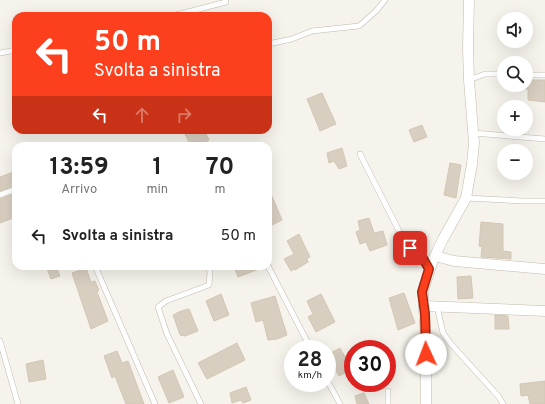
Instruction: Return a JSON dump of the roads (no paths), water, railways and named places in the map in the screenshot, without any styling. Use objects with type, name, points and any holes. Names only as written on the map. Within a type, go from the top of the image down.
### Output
[{"type":"street","points":[[426,404],[424,306],[422,292],[429,269],[442,238],[466,198],[472,164],[474,143],[468,80],[470,0]]},
{"type":"street","points":[[435,256],[454,261],[545,269]]},
{"type":"street","points":[[424,306],[545,311]]},
{"type":"lane","points":[[272,43],[292,39],[312,31],[359,26],[376,11],[385,0]]},
{"type":"lane","points":[[187,12],[226,2]]},
{"type":"lane","points":[[0,54],[12,51]]},
{"type":"lane","points":[[468,80],[485,74],[497,74]]},
{"type":"lane","points":[[533,75],[545,75]]},
{"type":"lane","points":[[473,133],[545,139]]},
{"type":"lane","points":[[360,154],[402,236],[410,248],[421,255],[429,269]]},
{"type":"lane","points":[[0,195],[12,190]]},
{"type":"lane","points":[[466,198],[545,201]]},
{"type":"lane","points":[[97,270],[155,404]]},
{"type":"lane","points":[[200,404],[167,334],[158,307],[166,301],[209,285],[209,270]]},
{"type":"lane","points":[[270,270],[306,340]]},
{"type":"lane","points":[[437,306],[443,333],[451,344],[499,397],[503,404]]},
{"type":"lane","points":[[0,341],[18,404]]},
{"type":"lane","points":[[334,392],[340,404]]},
{"type":"lane","points":[[388,392],[388,404]]}]
